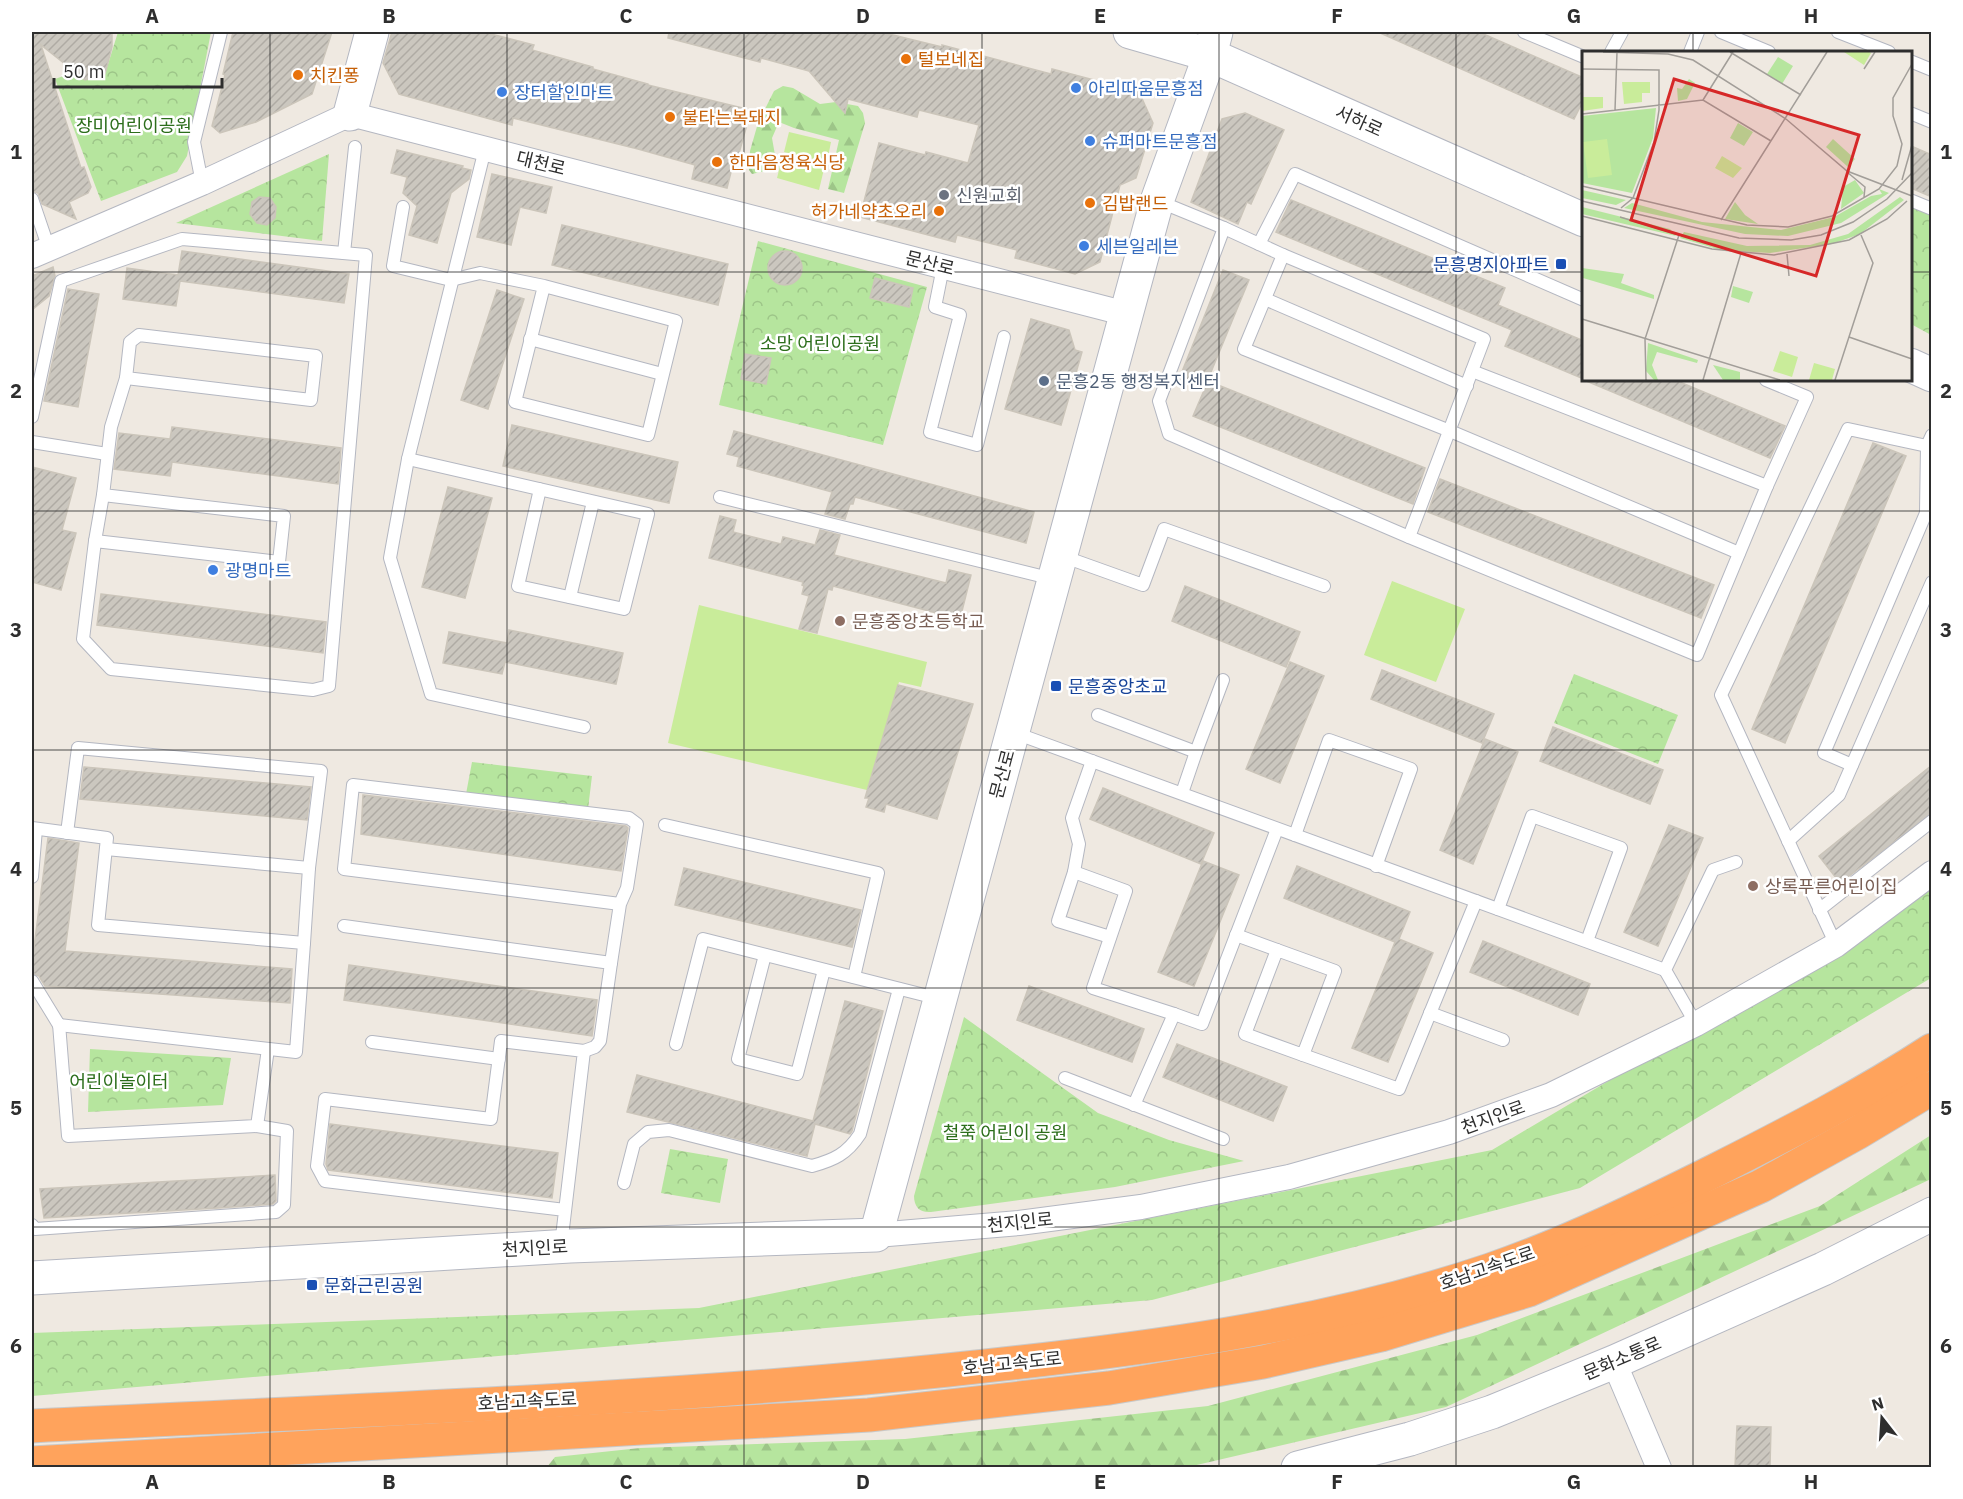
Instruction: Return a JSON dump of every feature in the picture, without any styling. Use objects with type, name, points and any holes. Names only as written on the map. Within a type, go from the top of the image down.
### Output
[{"type":"highway","name":"호남고속도로","points":[[32,1426],[582,1398],[856,1379],[1110,1353],[1356,1309],[1491,1269],[1613,1221],[1774,1141],[1893,1075],[1932,1050]]},
{"type":"highway","name":"호남고속도로","points":[[32,1463],[869,1415],[1109,1388],[1263,1362],[1381,1335],[1529,1290],[1761,1186],[1932,1089]]},
{"type":"street","points":[[40,252],[202,183],[350,114],[372,32]]},
{"type":"street","name":"서하로","points":[[1130,32],[1213,43],[1582,219]]},
{"type":"street","name":"문산로","points":[[876,1234],[1157,201],[1213,43]]},
{"type":"street","name":"대천로","points":[[350,114],[732,213]]},
{"type":"street","name":"문산로","points":[[732,213],[1127,314]]},
{"type":"street","points":[[1912,365],[1932,375]]},
{"type":"street","name":"천지인로","points":[[32,1278],[560,1246],[876,1234],[1019,1223],[1141,1207],[1289,1177],[1449,1132],[1531,1103],[1629,1058],[1696,1024],[1836,945],[1932,873]]},
{"type":"street","name":"문화소통로","points":[[1298,1467],[1410,1439],[1492,1412],[1614,1362],[1823,1269],[1932,1214]]},
{"type":"street","points":[[1614,1362],[1659,1467]]},
{"type":"lane","points":[[202,183],[194,142],[221,32]]},
{"type":"lane","points":[[1524,32],[1582,56]]},
{"type":"lane","points":[[1612,51],[1622,32]]},
{"type":"lane","points":[[1690,51],[1698,32]]},
{"type":"lane","points":[[1721,32],[1767,51]]},
{"type":"lane","points":[[1838,32],[1886,51]]},
{"type":"lane","points":[[1912,61],[1932,70]]},
{"type":"lane","points":[[1912,113],[1932,122]]},
{"type":"lane","points":[[344,253],[355,147]]},
{"type":"lane","points":[[485,149],[408,459],[390,558],[431,694],[584,727]]},
{"type":"lane","points":[[1259,244],[1294,174],[1582,299]]},
{"type":"lane","points":[[32,199],[40,252]]},
{"type":"lane","points":[[1912,200],[1932,209]]},
{"type":"lane","points":[[1157,201],[1484,339],[1409,537]]},
{"type":"lane","points":[[403,207],[393,266],[451,280],[480,273],[544,286],[676,321],[648,435],[515,402],[544,286]]},
{"type":"lane","points":[[1224,228],[1159,401],[1169,434],[1409,537],[1697,655],[1767,486],[1807,397],[1768,381]]},
{"type":"lane","points":[[32,417],[61,281],[182,239],[366,255],[329,686],[313,690],[111,669],[83,639],[111,427],[126,378],[130,342],[139,335],[316,356],[311,400],[126,378]]},
{"type":"lane","points":[[1283,255],[1244,349],[1739,553]]},
{"type":"lane","points":[[944,267],[935,307],[960,315],[930,432],[977,445],[1004,336]]},
{"type":"lane","points":[[1265,299],[1467,386]]},
{"type":"lane","points":[[530,339],[663,374]]},
{"type":"lane","points":[[1472,371],[1767,486]]},
{"type":"lane","points":[[1836,945],[1721,695],[1848,429],[1929,440],[1929,514],[1824,753],[1852,765]]},
{"type":"lane","points":[[32,442],[107,454]]},
{"type":"lane","points":[[408,459],[540,489],[593,502],[648,514],[624,609],[518,586],[540,489]]},
{"type":"lane","points":[[95,541],[279,562],[284,516],[103,495]]},
{"type":"lane","points":[[720,497],[1143,585],[1164,529],[1324,586]]},
{"type":"lane","points":[[570,597],[593,502]]},
{"type":"lane","points":[[1788,841],[1839,795],[1927,605],[1932,582]]},
{"type":"lane","points":[[1182,793],[1223,680]]},
{"type":"lane","points":[[1098,715],[1196,752]]},
{"type":"lane","points":[[1013,733],[1665,970],[1696,1024]]},
{"type":"lane","points":[[1295,835],[1329,740],[1411,769],[1376,866]]},
{"type":"lane","points":[[59,1023],[296,1052],[309,868],[321,771],[78,748],[67,833]]},
{"type":"lane","points":[[1092,761],[1072,818],[1078,844],[1074,872],[1058,921],[1110,937]]},
{"type":"lane","points":[[565,1210],[325,1181],[317,1166],[326,1099],[491,1119],[501,1041],[584,1051],[595,1047],[600,1041],[620,904],[627,888],[637,824],[628,818],[353,785],[344,870],[620,904]]},
{"type":"lane","points":[[1498,909],[1532,816],[1620,848],[1587,941]]},
{"type":"lane","points":[[1819,910],[1932,821]]},
{"type":"lane","points":[[665,825],[878,873],[854,977]]},
{"type":"lane","points":[[32,877],[34,829],[107,838],[98,925],[304,944]]},
{"type":"lane","points":[[1074,872],[1126,891],[1093,988],[1202,1024],[1278,829]]},
{"type":"lane","points":[[106,849],[309,868]]},
{"type":"lane","points":[[1665,970],[1713,870],[1736,862]]},
{"type":"lane","points":[[1277,950],[1245,1034],[1399,1089],[1476,901]]},
{"type":"lane","points":[[344,926],[612,963]]},
{"type":"lane","points":[[1236,935],[1335,971],[1303,1055]]},
{"type":"lane","points":[[676,1044],[703,939],[940,1000]]},
{"type":"lane","points":[[765,955],[738,1059],[797,1074],[824,970]]},
{"type":"lane","points":[[32,981],[59,1023],[68,1136],[257,1126],[287,1131],[284,1205],[276,1212],[34,1229],[32,1225]]},
{"type":"lane","points":[[624,1183],[634,1144],[648,1132],[669,1130],[812,1166],[832,1161],[852,1146],[860,1134],[900,989]]},
{"type":"lane","points":[[1430,1013],[1503,1041]]},
{"type":"lane","points":[[1134,1105],[1173,1014]]},
{"type":"lane","points":[[372,1042],[499,1059]]},
{"type":"lane","points":[[257,1126],[268,1049]]},
{"type":"lane","points":[[560,1246],[584,1051]]},
{"type":"lane","points":[[1065,1078],[1223,1139]]},
{"type":"green space","name":"장미어린이공원","points":[[118,32],[211,32],[187,156],[177,172],[101,201],[55,79],[75,72],[85,80],[105,74]]},
{"type":"green space","points":[[783,86],[793,88],[820,104],[836,102],[858,106],[863,113],[865,123],[844,193],[828,189],[839,140],[779,122],[772,138],[775,155],[765,171],[752,174],[749,170],[750,151],[758,123],[774,91]]},
{"type":"green space","points":[[789,132],[831,142],[827,162],[784,152]]},
{"type":"green space","points":[[329,154],[322,241],[176,223]]},
{"type":"green space","points":[[782,158],[824,169],[819,190],[777,178]]},
{"type":"green space","points":[[1912,201],[1931,209],[1931,335],[1912,325]]},
{"type":"green space","name":"소망 어린이공원","points":[[758,241],[927,287],[883,445],[719,405]]},
{"type":"green space","points":[[1392,581],[1465,609],[1436,682],[1364,655]]},
{"type":"green space","points":[[699,605],[927,662],[921,687],[899,682],[867,790],[668,743]]},
{"type":"green space","points":[[1574,674],[1678,715],[1658,764],[1554,723]]},
{"type":"green space","points":[[472,762],[592,776],[588,809],[466,794]]},
{"type":"green space","points":[[1931,890],[1931,978],[1580,1188],[1152,1300],[32,1396],[32,1333],[699,1308],[1492,1150]]},
{"type":"green space","name":"철쭉 어린이 공원","points":[[964,1017],[1098,1113],[1169,1140],[1244,1161],[1115,1187],[931,1212],[921,1210],[915,1203],[914,1196]]},
{"type":"green space","name":"어린이놀이터","points":[[90,1049],[231,1058],[223,1105],[88,1112]]},
{"type":"green space","points":[[1931,1135],[1931,1179],[1446,1407],[1188,1467],[547,1467],[555,1457],[640,1448],[905,1439],[1208,1406],[1477,1335],[1820,1206]]},
{"type":"green space","points":[[670,1149],[728,1159],[720,1203],[661,1193]]},
{"type":"building","points":[[32,32],[112,32],[112,47],[105,74],[85,80],[41,45],[81,168],[84,167],[91,187],[88,193],[69,202],[76,219],[42,204],[38,193],[32,191]]},
{"type":"building","points":[[233,32],[332,32],[312,94],[256,122],[220,133],[212,126]]},
{"type":"building","points":[[392,32],[483,32],[534,45],[532,50],[593,67],[593,69],[751,110],[727,188],[692,179],[695,165],[513,118],[512,125],[399,94],[383,63]]},
{"type":"building","points":[[669,32],[881,32],[942,47],[942,45],[1051,74],[1052,69],[1139,92],[1153,123],[1136,178],[1120,185],[1100,262],[1075,274],[1015,258],[1017,250],[957,235],[955,242],[860,217],[879,143],[968,163],[979,125],[919,110],[917,117],[848,99],[845,113],[809,71],[761,58],[760,62],[668,38]]},
{"type":"building","points":[[1378,32],[1479,32],[1582,77],[1582,103],[1574,119]]},
{"type":"building","points":[[1245,113],[1284,130],[1251,204],[1247,202],[1238,224],[1191,202],[1222,119]]},
{"type":"building","points":[[1912,146],[1932,155],[1932,197],[1912,188]]},
{"type":"building","points":[[397,150],[471,170],[469,179],[451,193],[437,243],[409,235],[417,206],[403,193],[407,177],[391,173]]},
{"type":"building","points":[[492,174],[552,187],[546,213],[520,207],[511,245],[477,237]]},
{"type":"building","points":[[259,197],[270,198],[276,207],[275,218],[267,225],[257,223],[250,214],[252,202]]},
{"type":"building","points":[[1291,200],[1505,288],[1498,305],[1582,340],[1582,378],[1505,346],[1512,330],[1276,232]]},
{"type":"building","points":[[562,225],[728,264],[718,305],[552,265]]},
{"type":"building","points":[[182,251],[349,274],[344,303],[180,281],[176,306],[123,299],[127,268],[178,275]]},
{"type":"building","points":[[785,251],[797,256],[802,268],[797,280],[785,285],[773,280],[768,268],[773,256]]},
{"type":"building","points":[[53,267],[55,276],[49,296],[32,310],[32,276]]},
{"type":"building","points":[[1223,270],[1249,280],[1204,389],[1179,379]]},
{"type":"building","points":[[875,278],[913,288],[909,307],[870,298]]},
{"type":"building","points":[[68,289],[99,294],[78,407],[44,401]]},
{"type":"building","points":[[497,290],[524,299],[488,409],[461,400]]},
{"type":"building","name":"문흥2동 행정복지센터","points":[[1031,319],[1069,330],[1075,350],[1082,352],[1061,425],[1005,409]]},
{"type":"building","points":[[745,354],[771,358],[766,384],[741,379]]},
{"type":"building","points":[[1208,381],[1425,468],[1413,504],[1193,416]]},
{"type":"building","points":[[1586,381],[1677,381],[1785,426],[1770,458]]},
{"type":"building","points":[[512,425],[678,462],[669,503],[503,466]]},
{"type":"building","points":[[172,427],[341,448],[338,484],[172,462],[170,476],[114,469],[119,433],[170,439]]},
{"type":"building","points":[[734,431],[1034,512],[1026,543],[855,497],[845,519],[825,514],[832,492],[737,466],[739,457],[727,454]]},
{"type":"building","points":[[1873,443],[1906,456],[1785,743],[1752,729]]},
{"type":"building","points":[[32,467],[76,478],[62,530],[76,533],[61,590],[32,582]]},
{"type":"building","points":[[1440,479],[1714,585],[1701,618],[1428,512]]},
{"type":"building","points":[[448,487],[492,498],[465,598],[422,587]]},
{"type":"building","points":[[720,516],[736,520],[733,532],[781,544],[783,537],[815,545],[820,530],[840,535],[834,555],[946,583],[949,570],[971,575],[960,619],[833,586],[832,590],[828,589],[817,633],[799,629],[809,596],[802,594],[803,582],[709,558]]},
{"type":"building","points":[[1185,586],[1300,632],[1286,667],[1172,621]]},
{"type":"building","points":[[101,594],[326,622],[323,653],[97,625]]},
{"type":"building","points":[[509,630],[623,653],[616,684],[505,662],[502,674],[443,663],[449,632],[507,643]]},
{"type":"building","points":[[1290,662],[1324,676],[1280,783],[1246,769]]},
{"type":"building","points":[[1382,670],[1494,714],[1482,743],[1371,699]]},
{"type":"building","points":[[898,685],[973,704],[937,819],[886,804],[884,812],[866,807],[869,798],[865,798]]},
{"type":"building","points":[[1553,727],[1663,770],[1650,804],[1540,761]]},
{"type":"building","points":[[1485,739],[1518,752],[1473,864],[1440,850]]},
{"type":"building","points":[[1932,765],[1932,813],[1840,883],[1819,856]]},
{"type":"building","points":[[84,767],[311,787],[307,820],[80,799]]},
{"type":"building","points":[[1103,788],[1214,833],[1201,864],[1090,819]]},
{"type":"building","points":[[363,795],[626,826],[628,828],[621,871],[361,834]]},
{"type":"building","points":[[1669,825],[1703,838],[1658,946],[1624,932]]},
{"type":"building","points":[[48,838],[79,843],[65,951],[292,969],[290,1003],[45,986],[39,976],[32,973],[32,955]]},
{"type":"building","points":[[1203,861],[1239,875],[1194,986],[1158,972]]},
{"type":"building","points":[[1297,866],[1410,912],[1399,939],[1433,953],[1388,1062],[1352,1048],[1395,942],[1284,898]]},
{"type":"building","points":[[684,868],[861,910],[852,947],[675,905]]},
{"type":"building","points":[[1483,941],[1590,984],[1578,1015],[1470,972]]},
{"type":"building","points":[[349,965],[597,1000],[592,1036],[344,1000]]},
{"type":"building","points":[[1029,986],[1144,1029],[1132,1062],[1017,1020]]},
{"type":"building","points":[[845,1001],[883,1011],[852,1131],[850,1134],[815,1124],[807,1156],[627,1112],[637,1075],[813,1121]]},
{"type":"building","points":[[1177,1044],[1287,1087],[1273,1121],[1163,1077]]},
{"type":"building","points":[[330,1124],[558,1153],[552,1198],[328,1170],[326,1164]]},
{"type":"building","points":[[275,1175],[276,1201],[273,1204],[218,1208],[44,1218],[40,1189]]},
{"type":"building","points":[[1737,1426],[1771,1427],[1770,1467],[1735,1467]]},
{"type":"place","name":"털보네집","points":[[906,59]]},
{"type":"place","name":"치킨퐁","points":[[298,75]]},
{"type":"place","name":"아리따움문흥점","points":[[1076,88]]},
{"type":"place","name":"장터할인마트","points":[[502,92]]},
{"type":"place","name":"불타는복돼지","points":[[670,117]]},
{"type":"place","name":"슈퍼마트문흥점","points":[[1090,141]]},
{"type":"place","name":"한마음정육식당","points":[[717,162]]},
{"type":"place","name":"신원교회","points":[[944,195]]},
{"type":"place","name":"김밥랜드","points":[[1090,203]]},
{"type":"place","name":"허가네약초오리","points":[[939,211]]},
{"type":"place","name":"세븐일레븐","points":[[1084,246]]},
{"type":"place","name":"문흥명지아파트","points":[[1561,264]]},
{"type":"place","name":"문흥2동 행정복지센터","points":[[1044,381]]},
{"type":"place","name":"광명마트","points":[[213,570]]},
{"type":"place","name":"문흥중앙초등학교","points":[[840,621]]},
{"type":"place","name":"문흥중앙초교","points":[[1056,686]]},
{"type":"place","name":"상록푸른어린이집","points":[[1753,886]]},
{"type":"place","name":"문화근린공원","points":[[312,1285]]}]
